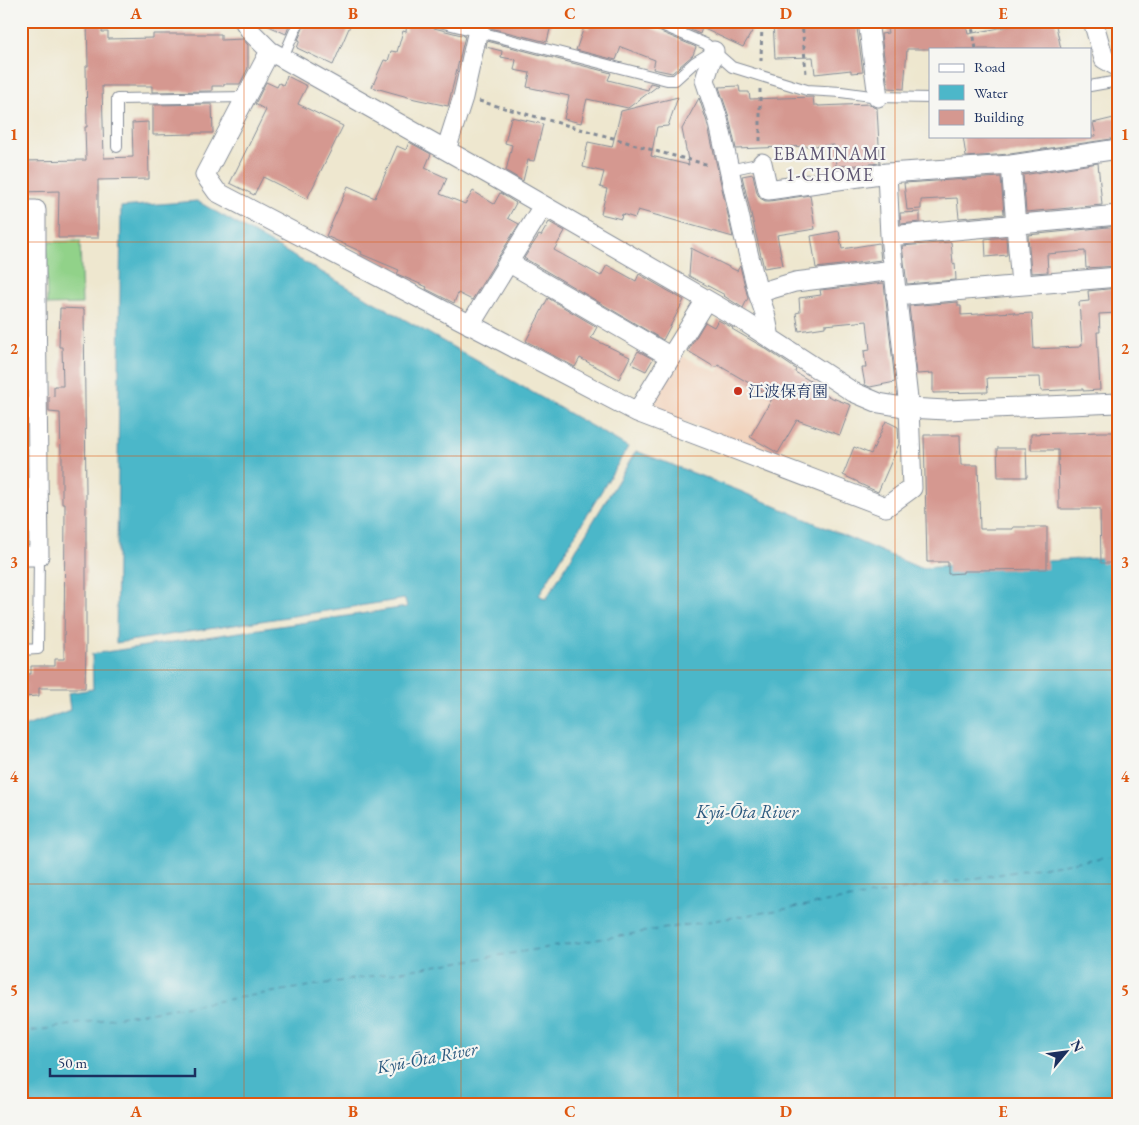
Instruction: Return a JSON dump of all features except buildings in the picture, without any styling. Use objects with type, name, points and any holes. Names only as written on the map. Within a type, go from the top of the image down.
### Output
[{"type":"street","points":[[244,21],[252,32],[276,54],[706,300],[770,338],[853,392],[879,403],[909,408],[946,410],[1118,403]]},
{"type":"street","points":[[868,21],[878,97]]},
{"type":"street","points":[[1093,21],[1104,59],[1118,67]]},
{"type":"street","points":[[446,150],[463,97],[479,26]]},
{"type":"street","points":[[714,51],[705,80],[718,119],[770,338]]},
{"type":"street","points":[[276,54],[246,97],[205,175],[217,192],[637,412],[886,507],[912,488],[909,408],[890,236],[887,173]]},
{"type":"street","points":[[762,163],[768,190],[887,173],[1012,165],[1118,149]]},
{"type":"street","points":[[1012,165],[1021,285]]},
{"type":"street","points":[[470,325],[543,206]]},
{"type":"street","points":[[21,210],[36,210],[29,294],[30,556]]},
{"type":"street","points":[[890,236],[1118,215]]},
{"type":"street","points":[[508,262],[672,357]]},
{"type":"street","points":[[758,293],[795,282],[894,270]]},
{"type":"street","points":[[896,296],[1118,277]]},
{"type":"street","points":[[637,412],[706,300]]},
{"type":"lane","points":[[276,54],[299,21]]},
{"type":"lane","points":[[436,21],[479,26],[667,80],[675,80],[695,62],[714,51]]},
{"type":"lane","points":[[652,21],[706,44],[732,67],[807,90],[878,97],[929,98]]},
{"type":"lane","points":[[1092,86],[1118,81]]},
{"type":"lane","points":[[117,147],[117,99],[246,97]]},
{"type":"lane","points":[[729,170],[762,163]]},
{"type":"lane","points":[[21,650],[38,649],[30,556]]},
{"type":"path","points":[[762,21],[759,138],[762,163]]},
{"type":"path","points":[[802,21],[807,90]]},
{"type":"path","points":[[971,21],[976,48]]},
{"type":"path","points":[[463,97],[729,170]]},
{"type":"shaded area","name":"江波保育園","points":[[741,331],[820,382],[779,456],[661,413],[654,400],[682,356],[717,372]]},
{"type":"green space","points":[[80,241],[82,304],[47,305],[46,242]]},
{"type":"water","name":"Kyū-Ōta River","points":[[197,201],[628,447],[539,595],[546,599],[636,451],[740,491],[920,568],[1118,557],[1118,1104],[21,1104],[21,728],[70,710],[68,693],[93,689],[92,654],[407,607],[405,599],[116,643],[121,207]]},
{"type":"ferry route","points":[[21,1033],[1118,855]]},
{"type":"place","name":"江波保育園","points":[[738,391]]},
{"type":"district","name":"EBAMINAMI 1-CHOME","points":[[830,164]]}]
